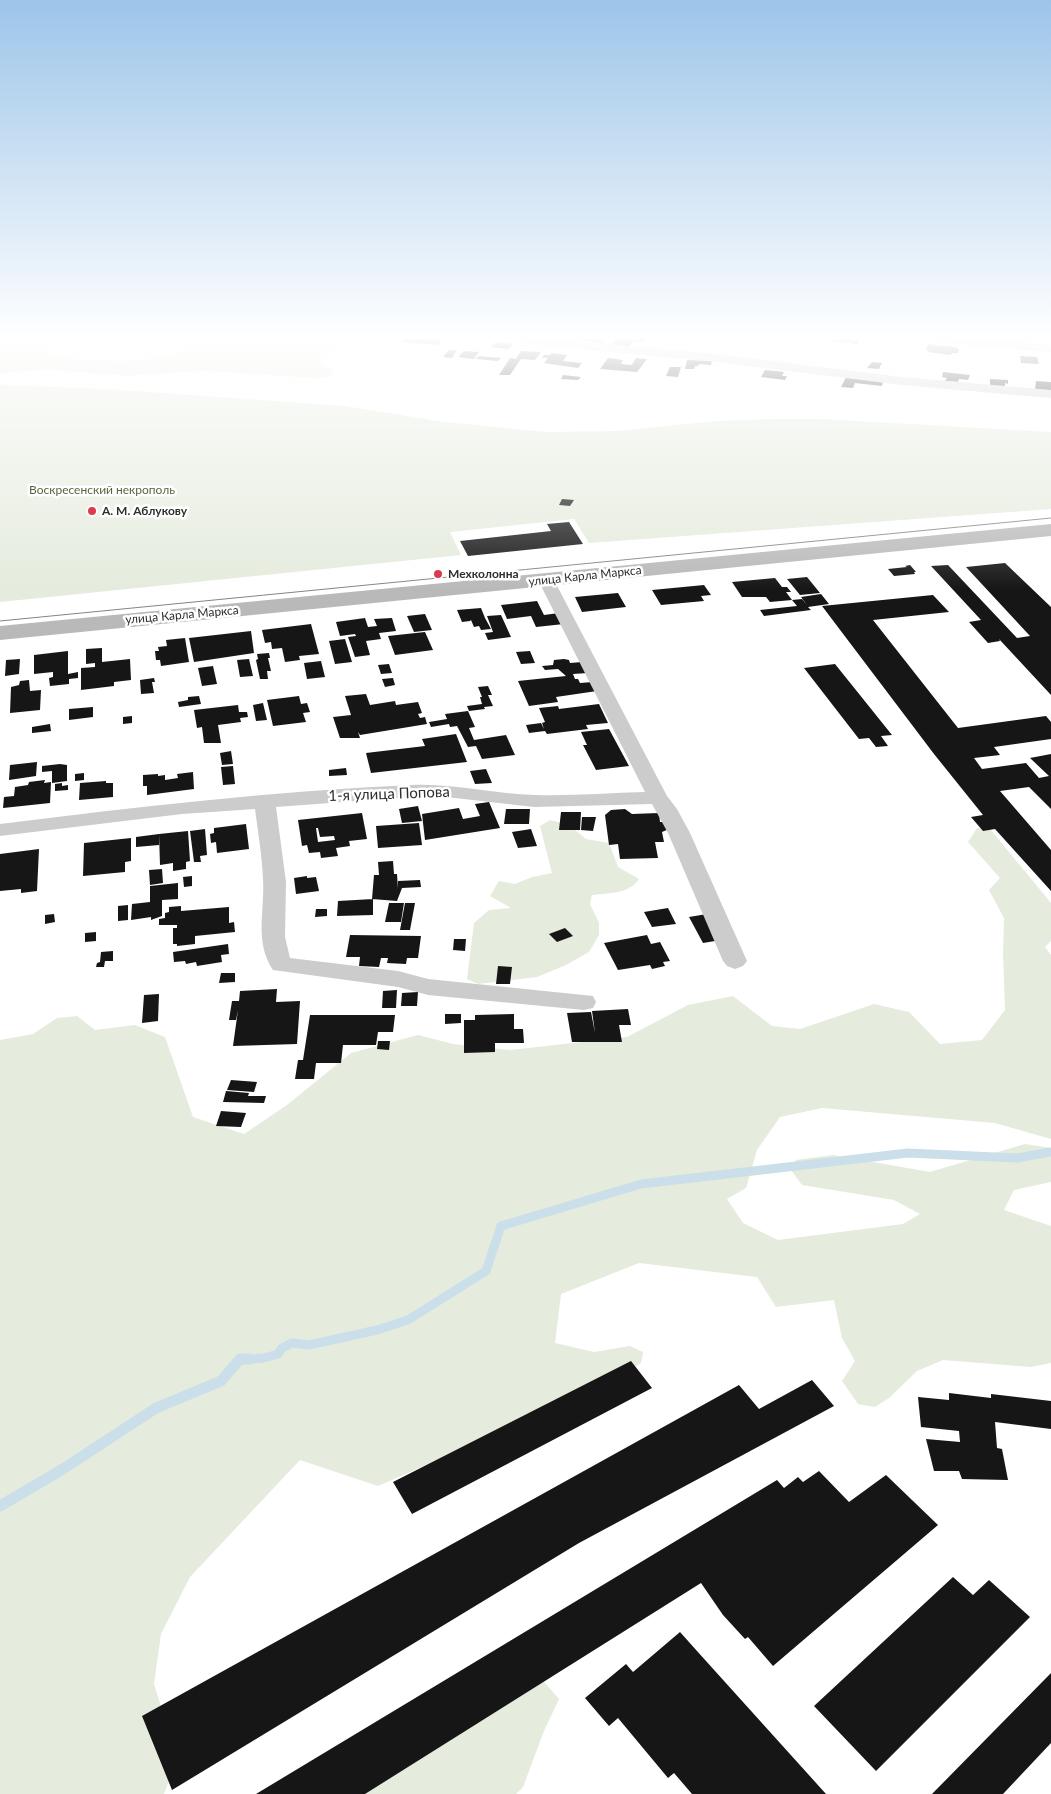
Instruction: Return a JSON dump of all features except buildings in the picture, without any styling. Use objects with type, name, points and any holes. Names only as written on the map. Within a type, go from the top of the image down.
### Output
[{"type":"main road","name":"улица Карла Маркса","points":[[0,633],[1051,530]]},
{"type":"street","points":[[546,580],[658,798],[667,809],[735,961]]},
{"type":"street","name":"1-я улица Попова","points":[[0,830],[182,808],[412,790],[455,792],[534,800],[658,798]]},
{"type":"street","points":[[265,801],[275,893],[272,925],[274,948],[281,965],[398,979],[428,987],[584,1002]]},
{"type":"green space","name":"Воскресенский некрополь","points":[[0,423],[451,423],[546,432],[617,431],[701,423],[886,423],[1051,432],[1051,509],[589,543],[574,519],[450,532],[461,555],[0,602]]},
{"type":"green space","points":[[550,820],[569,825],[586,839],[609,843],[618,867],[639,879],[630,888],[612,893],[592,895],[590,904],[599,923],[599,935],[589,952],[566,965],[537,977],[478,984],[467,979],[474,923],[489,910],[511,908],[490,896],[499,881],[515,884],[532,877],[552,873],[540,826]]},
{"type":"green space","points":[[977,828],[990,829],[1051,903],[1051,941],[1045,947],[1051,955],[1051,1139],[995,1123],[822,1108],[780,1117],[757,1150],[746,1188],[727,1199],[743,1223],[778,1240],[903,1224],[920,1214],[894,1200],[802,1185],[791,1170],[796,1160],[833,1155],[930,1172],[1025,1144],[1051,1148],[1051,1182],[1014,1190],[1004,1210],[1051,1226],[1051,1363],[1031,1367],[943,1360],[917,1371],[889,1398],[875,1407],[858,1404],[842,1381],[855,1361],[842,1338],[834,1300],[776,1307],[757,1277],[639,1263],[561,1294],[555,1343],[594,1352],[630,1346],[643,1352],[641,1363],[605,1387],[378,1486],[300,1460],[190,1577],[161,1634],[154,1684],[177,1759],[164,1794],[0,1794],[0,1040],[33,1034],[57,1018],[77,1016],[95,1030],[135,1025],[165,1037],[193,1117],[244,1134],[287,1105],[351,1053],[418,1035],[453,1044],[510,1050],[627,1037],[688,1005],[733,996],[772,1026],[800,1029],[874,1004],[909,1012],[940,1044],[982,1040],[1005,1010],[1004,918],[989,890],[1000,878],[968,842]]},
{"type":"green space","points":[[539,1676],[559,1699],[544,1731],[523,1787],[516,1794],[362,1794]]},
{"type":"waterway","points":[[239,1360],[264,1358],[278,1354],[282,1348],[292,1343],[309,1345],[377,1330],[408,1320],[486,1271],[501,1226],[641,1184],[908,1153],[1017,1158],[1051,1152]]},
{"type":"waterway","points":[[239,1360],[249,1359]]},
{"type":"waterway","points":[[0,1506],[63,1469],[156,1408],[221,1381],[239,1360]]},
{"type":"tram line","points":[[0,621],[1051,518]]},
{"type":"place","name":"А. М. Аблукову","points":[[92,511]]},
{"type":"place","name":"Мехколонна","points":[[438,574]]}]
